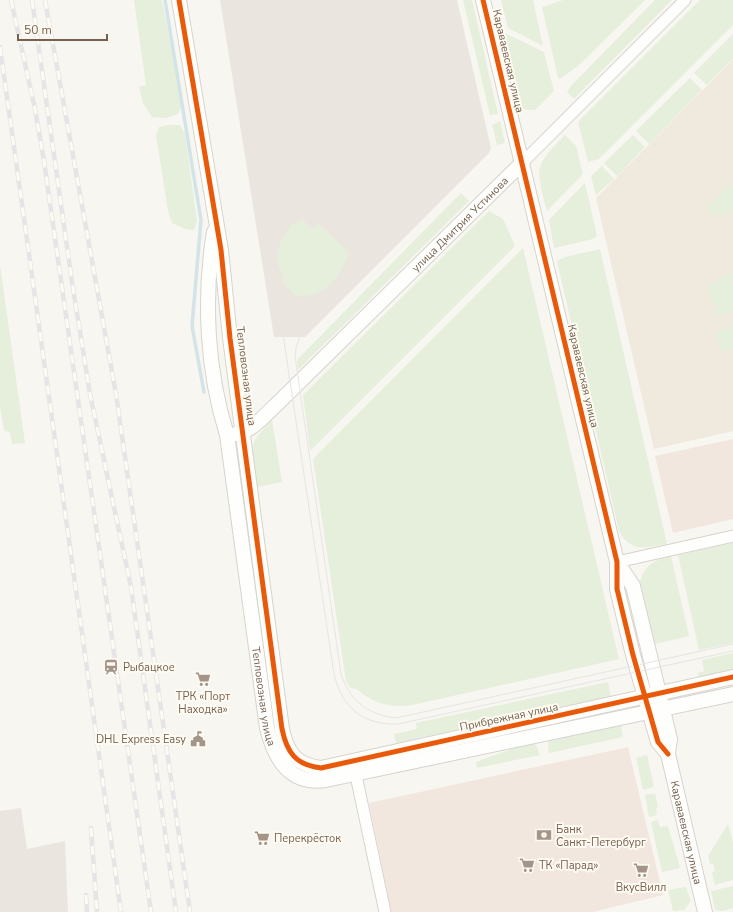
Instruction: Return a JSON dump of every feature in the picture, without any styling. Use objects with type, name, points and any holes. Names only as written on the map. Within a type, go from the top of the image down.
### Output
[{"type":"street","name":"Тепловозная улица","points":[[179,0],[221,250],[243,433],[282,729],[285,743],[292,754]]},
{"type":"street","name":"Караваевская улица","points":[[483,0],[617,562],[617,589],[644,696],[656,710],[670,739],[668,754],[704,912]]},
{"type":"street","name":"улица Дмитрия Устинова","points":[[243,433],[277,404],[685,0]]},
{"type":"street","name":"Тепловозная улица","points":[[216,220],[211,247],[209,306],[210,345],[220,414],[227,435],[267,728],[276,756],[284,766]]},
{"type":"street","points":[[227,435],[243,433]]},
{"type":"street","points":[[617,562],[733,536]]},
{"type":"street","name":"Караваевская улица","points":[[617,562],[634,586],[659,693],[656,710]]},
{"type":"street","name":"Прибрежная улица","points":[[284,766],[303,779],[315,782],[355,767],[528,723],[733,677]]},
{"type":"street","name":"Прибрежная улица","points":[[292,754],[300,762],[315,767],[355,767],[733,694]]},
{"type":"street","points":[[355,767],[385,912]]},
{"type":"shaded area","points":[[220,0],[457,0],[491,148],[489,153],[305,337],[274,337]]},
{"type":"shaded area","points":[[733,60],[733,431],[654,449],[596,198]]},
{"type":"shaded area","points":[[733,439],[733,519],[673,533],[655,456]]},
{"type":"shaded area","points":[[628,747],[663,895],[593,912],[391,912],[369,803]]},
{"type":"shaded area","points":[[21,808],[27,849],[65,841],[68,912],[0,912],[0,811]]},
{"type":"green space","points":[[134,0],[162,0],[182,105],[178,114],[166,118],[152,117],[143,103],[139,87],[146,85]]},
{"type":"green space","points":[[463,0],[472,0],[498,114],[490,115]]},
{"type":"green space","points":[[501,0],[533,0],[543,46],[508,28]]},
{"type":"green space","points":[[563,0],[645,0],[578,66],[560,79],[558,78],[542,7]]},
{"type":"green space","points":[[655,0],[672,0],[574,99],[567,92],[571,86]]},
{"type":"green space","points":[[700,0],[733,0],[733,25],[599,159],[588,162],[578,122]]},
{"type":"green space","points":[[501,31],[544,52],[554,91],[535,110],[519,109]]},
{"type":"green space","points":[[733,34],[733,59],[707,85],[694,73]]},
{"type":"green space","points":[[690,78],[702,90],[649,144],[636,131]]},
{"type":"green space","points":[[500,121],[505,143],[497,145],[492,125]]},
{"type":"green space","points":[[180,125],[185,134],[197,221],[194,230],[185,229],[172,223],[168,211],[156,135],[159,127]]},
{"type":"green space","points":[[565,135],[576,146],[583,174],[547,211],[539,176],[540,169],[542,162],[547,155]]},
{"type":"green space","points":[[633,135],[645,147],[617,176],[604,163]]},
{"type":"green space","points":[[602,166],[614,179],[596,195],[591,176]]},
{"type":"green space","points":[[585,183],[597,236],[593,239],[554,248],[549,220]]},
{"type":"green space","points":[[733,183],[733,211],[712,217],[708,207]]},
{"type":"green space","points":[[461,193],[469,201],[298,370],[297,360]]},
{"type":"green space","points":[[489,211],[503,219],[515,246],[310,451],[303,395]]},
{"type":"green space","points":[[302,219],[312,229],[319,224],[349,252],[347,260],[340,272],[326,288],[315,294],[295,296],[284,284],[277,260],[280,243],[291,225]]},
{"type":"green space","points":[[523,248],[619,659],[412,705],[395,706],[380,703],[369,698],[358,690],[350,688],[346,681],[313,459]]},
{"type":"green space","points":[[600,249],[667,544],[652,547],[634,546],[624,538],[619,531],[557,261],[565,257]]},
{"type":"green space","points":[[0,265],[25,443],[12,444],[10,433],[4,430],[0,406]]},
{"type":"green space","points":[[733,274],[733,312],[718,316],[706,289],[721,276]]},
{"type":"green space","points":[[733,326],[733,348],[720,351],[715,332]]},
{"type":"green space","points":[[272,420],[282,482],[257,487],[252,457],[253,444],[263,429]]},
{"type":"green space","points":[[733,543],[733,643],[699,650],[678,555]]},
{"type":"green space","points":[[671,556],[689,636],[655,644],[640,582],[645,571],[651,564],[660,559]]},
{"type":"green space","points":[[733,653],[733,671],[699,678],[698,673],[704,671],[702,660]]},
{"type":"green space","points":[[608,682],[611,697],[396,743],[394,734],[417,729],[416,723]]},
{"type":"green space","points":[[621,725],[623,737],[549,753],[549,740]]},
{"type":"green space","points":[[535,743],[540,755],[477,768],[476,762],[514,748]]},
{"type":"green space","points":[[647,755],[654,787],[643,790],[636,758]]},
{"type":"green space","points":[[655,793],[658,807],[656,808],[657,815],[649,817],[645,795]]},
{"type":"green space","points":[[658,820],[660,827],[668,826],[680,868],[662,872],[651,822]]},
{"type":"green space","points":[[728,824],[733,843],[733,880],[715,885],[712,872],[715,871],[713,863],[710,864],[708,856]]},
{"type":"green space","points":[[733,886],[733,908],[722,911],[715,910],[711,891]]},
{"type":"green space","points":[[686,887],[691,901],[684,910],[673,911],[668,890]]},
{"type":"waterway","points":[[165,0],[201,220],[192,326],[204,392]]},
{"type":"tram line","points":[[275,281],[334,674],[342,696],[356,712],[364,718],[374,721],[386,724],[398,724],[733,651]]},
{"type":"tram line","points":[[335,295],[309,322],[300,338],[295,356],[341,674],[349,692],[361,705],[377,714],[396,718],[733,644]]},
{"type":"railway","points":[[11,0],[35,109],[44,161],[151,912]]},
{"type":"railway","points":[[32,0],[72,282],[90,394],[131,587],[176,912]]},
{"type":"railway","points":[[45,0],[116,394],[190,912]]},
{"type":"railway","points":[[0,47],[121,912]]},
{"type":"railway","points":[[91,828],[97,912]]},
{"type":"railway","points":[[86,895],[87,912]]},
{"type":"cycle path","points":[[179,0],[221,250],[230,338],[282,729],[287,745],[294,756],[305,764],[321,768],[733,677]]},
{"type":"cycle path","points":[[483,0],[617,562],[617,589],[633,655],[658,742],[668,754]]},
{"type":"place","name":"Рыбацкое","points":[[111,667]]},
{"type":"place","name":"ТРК «Порт Находка»","points":[[203,679]]},
{"type":"place","name":"DHL Express Easy","points":[[198,739]]},
{"type":"place","name":"Банк Санкт-Петербург","points":[[544,835]]},
{"type":"place","name":"Перекрёсток","points":[[262,838]]},
{"type":"place","name":"ТК «Парад»","points":[[527,865]]},
{"type":"place","name":"ВкусВилл","points":[[641,870]]}]
